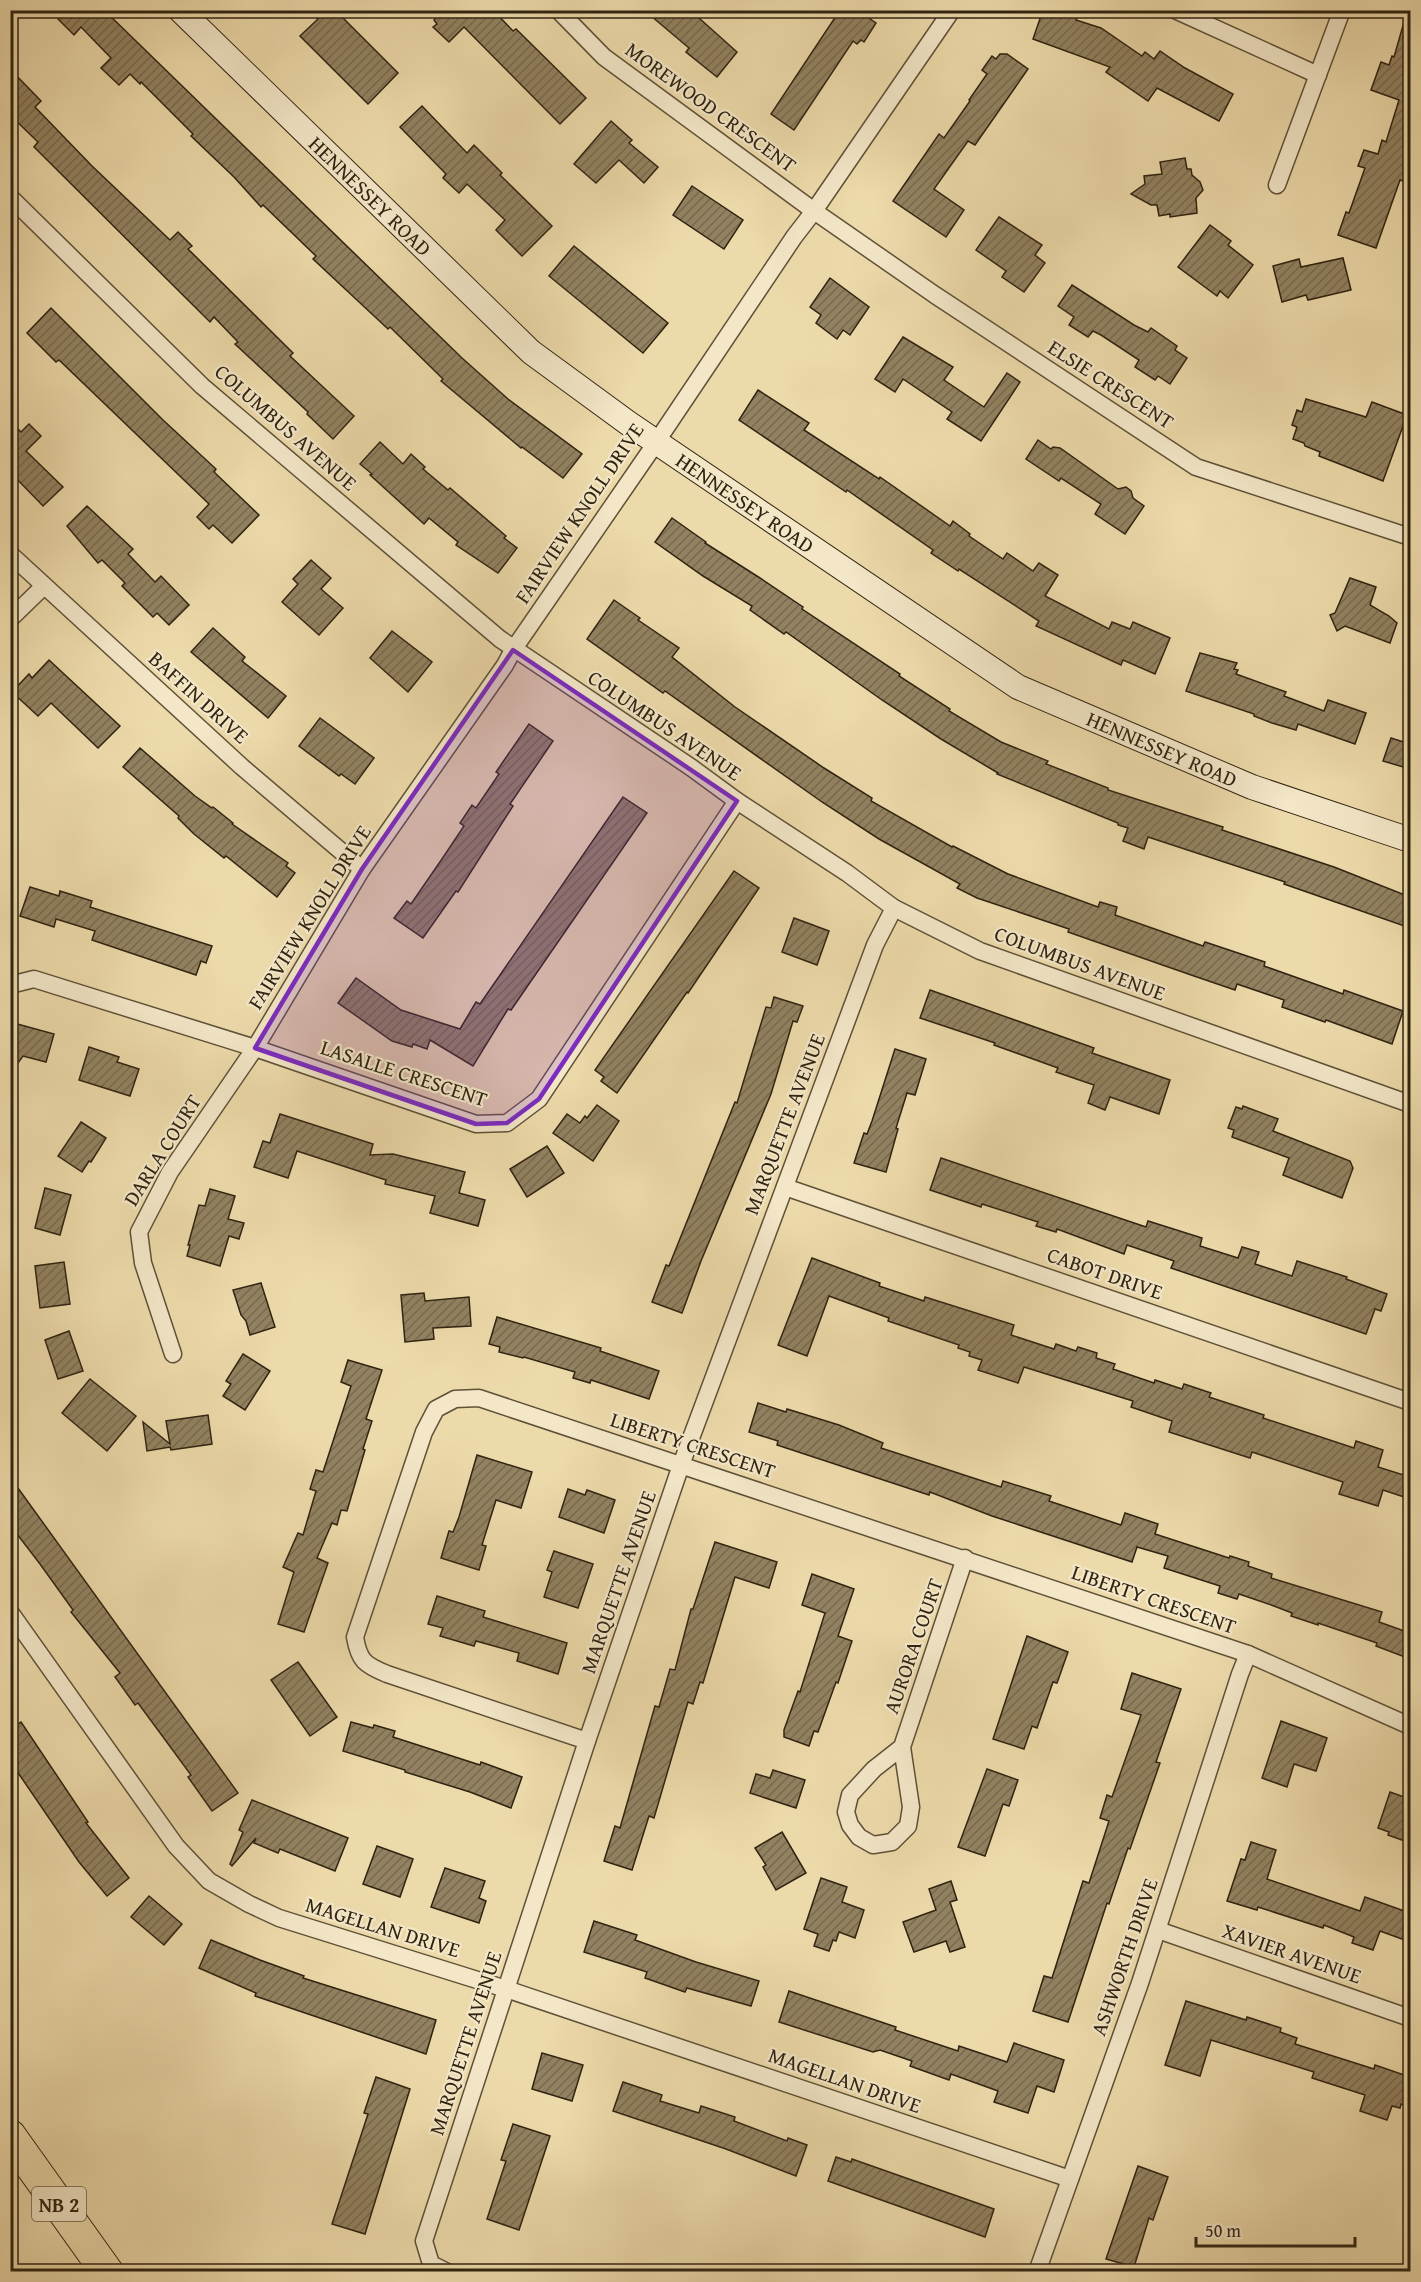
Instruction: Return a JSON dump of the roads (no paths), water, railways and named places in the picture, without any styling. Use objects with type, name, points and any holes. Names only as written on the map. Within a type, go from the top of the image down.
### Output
[{"type":"highway","name":"NB 2","points":[[10,2136],[107,2271]]},
{"type":"street","name":"HENNESSEY ROAD","points":[[180,10],[531,352],[656,441],[1018,687],[1252,787],[1410,840]]},
{"type":"street","name":"MOREWOOD CRESCENT","points":[[558,10],[604,57],[814,211]]},
{"type":"street","name":"FAIRVIEW KNOLL DRIVE","points":[[255,1048],[362,869],[505,664],[794,237],[952,10]]},
{"type":"street","points":[[1175,10],[1318,75]]},
{"type":"street","points":[[1277,185],[1342,10]]},
{"type":"street","name":"COLUMBUS AVENUE","points":[[10,197],[202,386],[513,650],[692,768],[736,801],[847,873],[894,908],[980,951],[1410,1104]]},
{"type":"street","name":"ELSIE CRESCENT","points":[[814,211],[935,295],[1196,467],[1410,537]]},
{"type":"street","name":"BAFFIN DRIVE","points":[[10,554],[242,767],[362,869]]},
{"type":"street","points":[[10,620],[44,586]]},
{"type":"street","name":"LASALLE CRESCENT","points":[[10,985],[34,979],[255,1048],[476,1124],[507,1123],[539,1099],[736,801]]},
{"type":"street","name":"MARQUETTE AVENUE","points":[[447,2271],[431,2264],[424,2241],[587,1741],[681,1465],[875,945],[894,908]]},
{"type":"street","name":"DARLA COURT","points":[[173,1354],[143,1263],[139,1232],[170,1172],[255,1048]]},
{"type":"street","name":"CABOT DRIVE","points":[[786,1187],[1410,1402]]},
{"type":"street","name":"LIBERTY CRESCENT","points":[[587,1741],[387,1674],[368,1666],[357,1653],[355,1637],[424,1432],[436,1409],[455,1399],[478,1398],[965,1558],[1248,1654],[1410,1726]]},
{"type":"street","name":"AURORA COURT","points":[[902,1747],[874,1769],[850,1795],[846,1812],[850,1825],[859,1837],[873,1845],[892,1842],[908,1826],[911,1807],[902,1747],[965,1558]]},
{"type":"street","name":"MAGELLAN DRIVE","points":[[10,1612],[176,1846],[209,1881],[249,1904],[279,1918],[506,1989],[1070,2179]]},
{"type":"street","name":"ASHWORTH DRIVE","points":[[1037,2271],[1158,1930],[1248,1654]]},
{"type":"street","name":"XAVIER AVENUE","points":[[1158,1930],[1410,2018]]}]
